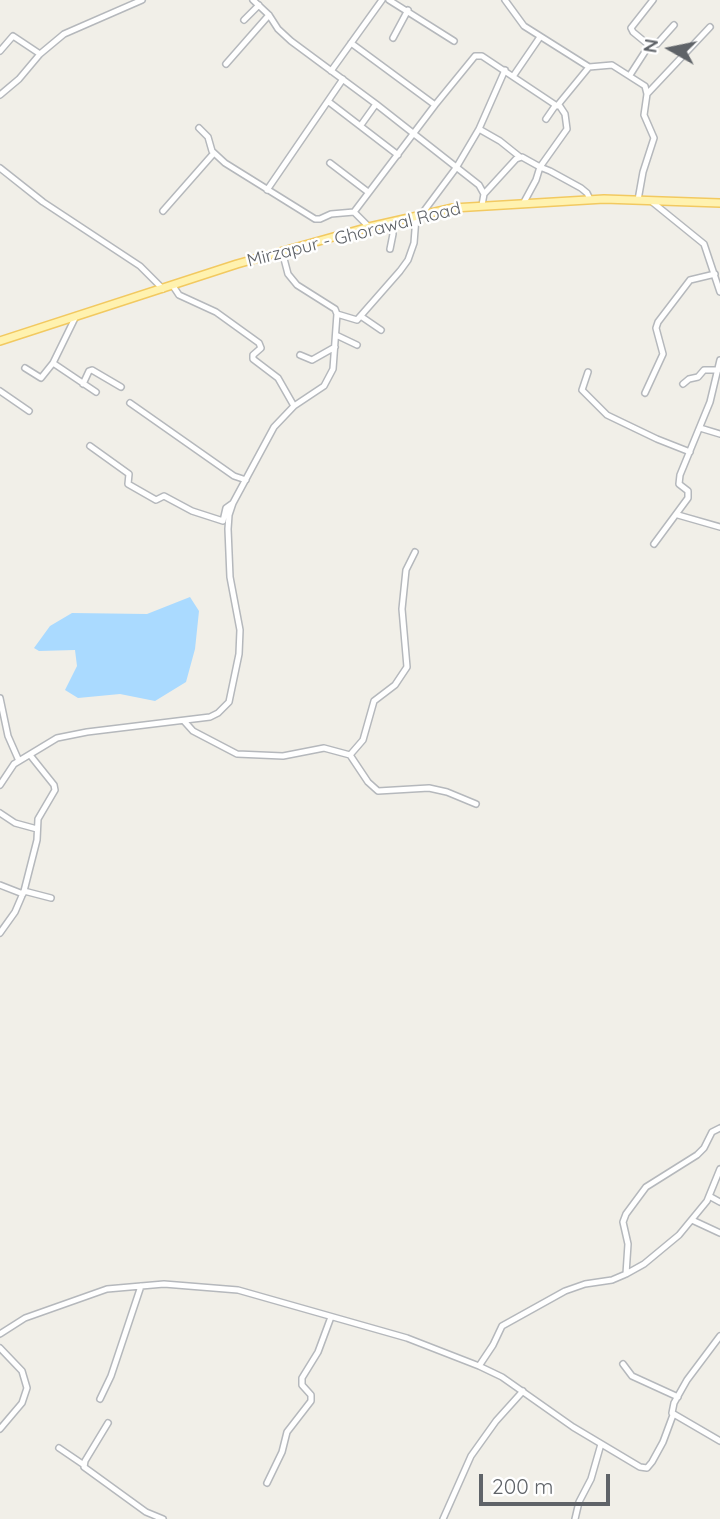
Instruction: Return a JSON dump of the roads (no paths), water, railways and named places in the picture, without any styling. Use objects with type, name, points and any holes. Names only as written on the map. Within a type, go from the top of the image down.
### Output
[{"type":"main road","name":"Mirzapur - Ghorawal Road","points":[[0,341],[282,251],[453,208],[590,199],[720,203]]},
{"type":"street","points":[[0,95],[19,79],[40,54],[71,30],[142,0]]},
{"type":"street","points":[[253,0],[291,41],[479,185],[484,194]]},
{"type":"street","points":[[331,71],[382,0]]},
{"type":"street","points":[[390,0],[454,41]]},
{"type":"street","points":[[505,0],[524,26],[540,37],[564,49],[589,67],[598,68],[609,64],[645,86],[648,94],[644,116],[654,138],[643,172],[638,200]]},
{"type":"street","points":[[650,46],[631,28],[653,0]]},
{"type":"street","points":[[244,20],[259,5]]},
{"type":"street","points":[[394,38],[408,10]]},
{"type":"street","points":[[226,64],[269,15]]},
{"type":"street","points":[[630,75],[650,46],[657,44],[674,25]]},
{"type":"street","points":[[648,94],[710,27]]},
{"type":"street","points":[[0,51],[13,36],[40,54]]},
{"type":"street","points":[[514,75],[540,37]]},
{"type":"street","points":[[351,43],[435,105]]},
{"type":"street","points":[[354,212],[475,56],[482,56],[514,75],[565,114],[567,129],[540,167],[523,204]]},
{"type":"street","points":[[546,119],[589,67]]},
{"type":"street","points":[[282,251],[288,274],[297,285],[337,314],[355,321],[362,317],[408,260],[418,216],[456,168],[479,129],[505,70]]},
{"type":"street","points":[[267,190],[343,79]]},
{"type":"street","points":[[329,102],[398,155]]},
{"type":"street","points":[[361,125],[376,104]]},
{"type":"street","points":[[199,128],[208,137],[214,153],[228,166],[318,220],[331,214],[354,212]]},
{"type":"street","points":[[479,129],[520,156],[581,188],[590,199]]},
{"type":"street","points":[[163,211],[214,153]]},
{"type":"street","points":[[482,205],[484,194],[520,156]]},
{"type":"street","points":[[330,163],[368,192]]},
{"type":"street","points":[[0,168],[43,202],[140,266],[163,289]]},
{"type":"street","points":[[651,201],[704,244],[720,292]]},
{"type":"street","points":[[354,212],[369,228]]},
{"type":"street","points":[[390,249],[392,222]]},
{"type":"street","points":[[645,393],[663,354],[656,328],[658,322],[690,279],[715,274]]},
{"type":"street","points":[[173,286],[179,295],[216,312],[259,344],[261,348],[253,355],[253,359],[278,378],[295,406]]},
{"type":"street","points":[[0,785],[5,774],[19,761],[57,738],[71,734],[210,718],[229,702],[235,683],[240,630],[230,577],[228,529],[233,503],[274,427],[295,406],[330,380],[337,314]]},
{"type":"street","points":[[25,368],[41,378],[53,363],[76,316]]},
{"type":"street","points":[[362,317],[381,330]]},
{"type":"street","points":[[335,335],[357,345]]},
{"type":"street","points":[[300,355],[312,360],[335,347]]},
{"type":"street","points":[[654,544],[678,514],[689,494],[679,484],[680,475],[715,387],[720,360]]},
{"type":"street","points":[[53,363],[96,392]]},
{"type":"street","points":[[83,384],[91,370],[121,387]]},
{"type":"street","points":[[683,384],[698,377],[704,370],[718,370]]},
{"type":"street","points":[[588,372],[582,390],[607,415],[690,453]]},
{"type":"street","points":[[0,391],[29,411]]},
{"type":"street","points":[[130,403],[234,476],[246,480]]},
{"type":"street","points":[[700,428],[720,434]]},
{"type":"street","points":[[90,446],[130,474],[128,484],[156,500],[164,496],[192,511],[223,521],[226,508],[233,503]]},
{"type":"street","points":[[678,514],[720,527]]},
{"type":"street","points":[[350,755],[363,740],[374,701],[395,685],[407,667],[402,609],[406,570],[415,552]]},
{"type":"street","points":[[0,698],[8,736],[19,761]]},
{"type":"street","points":[[184,721],[192,731],[237,754],[283,756],[324,748],[350,755],[368,782],[378,791],[429,788],[476,804]]},
{"type":"street","points":[[0,933],[24,893],[37,840],[38,820],[55,787],[30,755]]},
{"type":"street","points":[[0,813],[15,823],[37,829]]},
{"type":"street","points":[[0,885],[51,898]]},
{"type":"street","points":[[626,1274],[628,1244],[623,1222],[626,1214],[646,1186],[697,1155],[704,1149],[712,1132],[720,1128]]},
{"type":"street","points":[[479,1366],[502,1326],[565,1291],[585,1284],[612,1280],[644,1264],[679,1235],[692,1220],[709,1196],[720,1169]]},
{"type":"street","points":[[709,1196],[720,1202]]},
{"type":"street","points":[[692,1220],[720,1233]]},
{"type":"street","points":[[0,1334],[26,1318],[100,1290],[164,1284],[237,1290],[407,1338],[479,1366],[502,1377],[637,1466],[647,1468],[663,1442],[678,1396],[720,1336]]},
{"type":"street","points":[[100,1399],[111,1376],[141,1286]]},
{"type":"street","points":[[267,1483],[288,1432],[311,1401],[311,1395],[302,1384],[302,1378],[318,1352],[331,1317]]},
{"type":"street","points":[[0,1348],[22,1371],[26,1388],[22,1403],[0,1429]]},
{"type":"street","points":[[623,1364],[632,1376],[678,1396]]},
{"type":"street","points":[[443,1519],[471,1456],[496,1421],[523,1391]]},
{"type":"street","points":[[673,1415],[720,1441]]},
{"type":"street","points":[[84,1465],[108,1423]]},
{"type":"street","points":[[575,1519],[601,1444]]},
{"type":"street","points":[[59,1448],[138,1506],[163,1519]]},
{"type":"water","points":[[190,597],[199,611],[195,649],[186,682],[155,701],[120,694],[78,698],[65,690],[77,666],[75,650],[39,651],[34,648],[50,626],[72,613],[147,614]]}]
